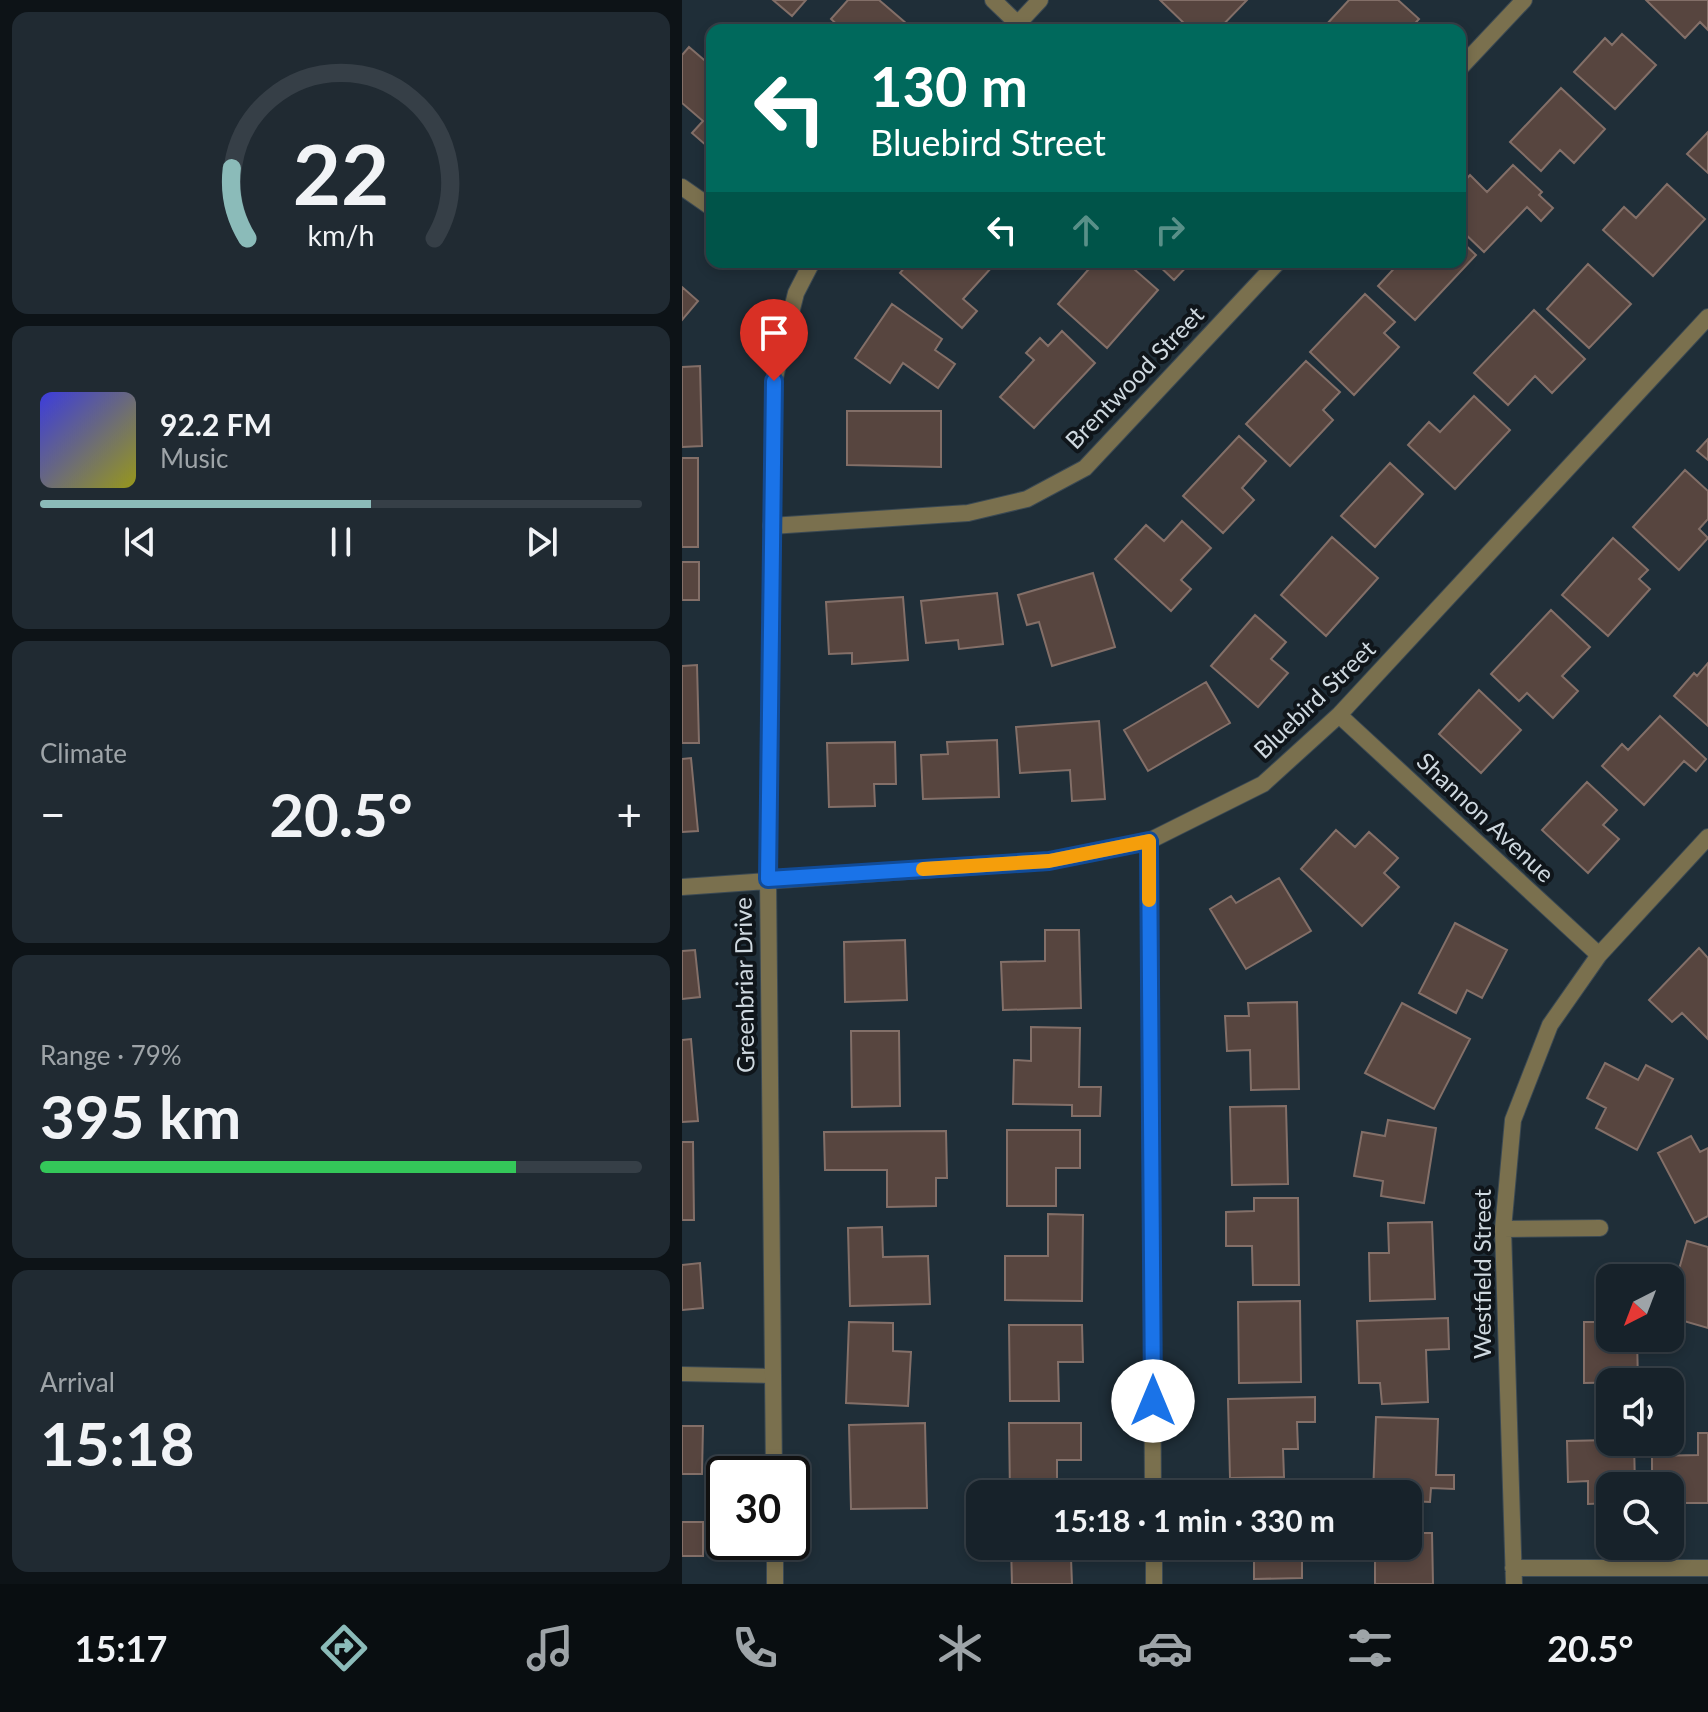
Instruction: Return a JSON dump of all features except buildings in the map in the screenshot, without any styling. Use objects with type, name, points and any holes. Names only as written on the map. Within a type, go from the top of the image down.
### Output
[{"type":"street","points":[[993,0],[1013,24]]},
{"type":"street","points":[[1018,24],[1040,0]]},
{"type":"street","points":[[1466,62],[1524,0]]},
{"type":"street","points":[[682,187],[706,204]]},
{"type":"street","name":"Greenbriar Drive","points":[[774,1456],[768,879],[774,381],[796,293],[808,268]]},
{"type":"street","name":"Brentwood Street","points":[[771,526],[968,513],[1027,499],[1085,468],[1272,268]]},
{"type":"street","name":"Bluebird Street","points":[[682,887],[1049,861],[1149,841],[1263,784],[1339,715],[1708,317]]},
{"type":"street","name":"Shannon Avenue","points":[[1339,715],[1599,955]]},
{"type":"street","name":"Westfield Street","points":[[1513,1576],[1503,1229],[1513,1120],[1550,1025],[1599,955],[1707,840]]},
{"type":"street","points":[[1149,841],[1153,1480]]},
{"type":"street","points":[[1503,1229],[1600,1228]]},
{"type":"street","points":[[775,1560],[775,1584]]},
{"type":"street","points":[[1154,1560],[1154,1584]]},
{"type":"street","points":[[1513,1576],[1708,1568]]},
{"type":"lane","points":[[682,1374],[774,1376]]},
{"type":"slow traffic","points":[[923,869],[1049,861],[1149,841],[1149,900]]},
{"type":"route","points":[[774,381],[768,879],[1049,861],[1149,841],[1153,1401]]}]
